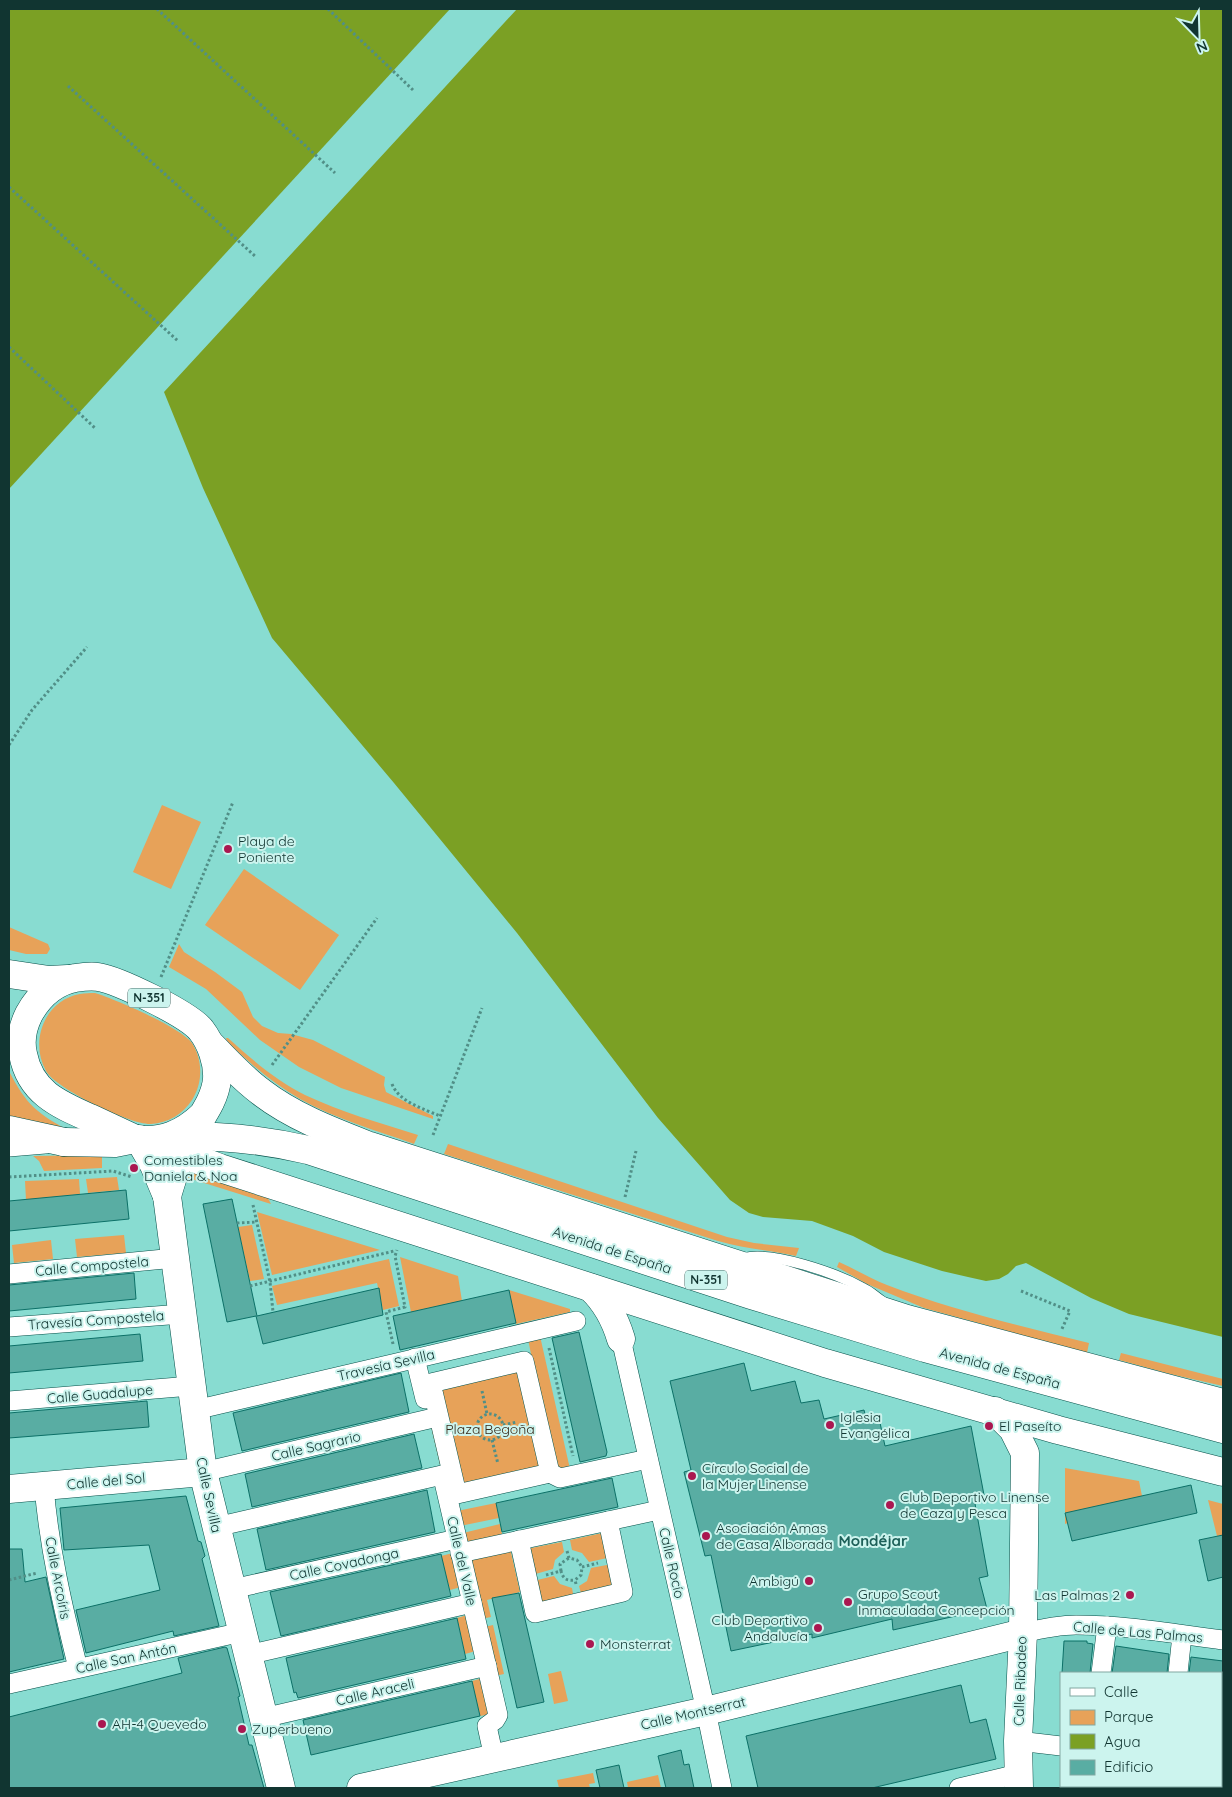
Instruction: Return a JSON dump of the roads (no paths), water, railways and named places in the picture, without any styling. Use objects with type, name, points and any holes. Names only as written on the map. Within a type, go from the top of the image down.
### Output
[{"type":"main road","name":"N-351","points":[[9,974],[49,980],[74,978],[97,977],[119,983],[187,1017],[200,1029],[210,1045],[215,1061],[217,1079],[212,1098],[187,1135],[156,1141],[140,1139],[60,1105],[45,1094],[34,1081],[25,1067],[13,1034],[44,993],[56,985],[74,978]]},
{"type":"main road","name":"Avenida de España","points":[[210,1045],[262,1093],[320,1126],[367,1145],[907,1319],[1223,1403]]},
{"type":"main road","points":[[9,1130],[64,1142],[115,1143],[140,1139],[154,1165],[167,1196]]},
{"type":"main road","name":"Avenida de España","points":[[187,1135],[256,1139],[308,1150],[743,1292],[925,1348],[1223,1428]]},
{"type":"main road","points":[[167,1196],[187,1135],[220,1168],[834,1366],[1058,1430],[1223,1472]]},
{"type":"main road","name":"Calle Sevilla","points":[[167,1196],[203,1472],[281,1788]]},
{"type":"main road","points":[[591,1288],[602,1298],[617,1326],[621,1339]]},
{"type":"main road","points":[[621,1339],[622,1329],[630,1321],[639,1314],[657,1310]]},
{"type":"main road","points":[[995,1411],[1013,1429],[1025,1453],[1042,1438],[1058,1430]]},
{"type":"main road","name":"Calle Ribadeo","points":[[1018,1781],[1023,1633],[1025,1453]]},
{"type":"main road","name":"Calle del Sol","points":[[9,1489],[203,1472]]},
{"type":"main road","name":"Calle Montserrat","points":[[361,1788],[706,1710],[1023,1633]]},
{"type":"street","points":[[9,1147],[64,1142]]},
{"type":"street","name":"Calle Compostela","points":[[9,1274],[175,1258]]},
{"type":"street","name":"Travesía Compostela","points":[[9,1327],[182,1314]]},
{"type":"street","name":"Travesía Sevilla","points":[[193,1398],[397,1362],[576,1320]]},
{"type":"street","points":[[523,1333],[528,1355],[524,1361],[426,1381],[453,1499],[550,1473],[560,1478],[648,1459]]},
{"type":"street","name":"Calle Rocío","points":[[621,1339],[706,1710],[722,1788]]},
{"type":"street","name":"Calle del Valle","points":[[415,1358],[426,1381],[430,1419],[442,1476],[453,1499],[459,1546],[498,1715],[487,1726],[494,1758]]},
{"type":"street","points":[[524,1361],[550,1473]]},
{"type":"street","name":"Calle Guadalupe","points":[[9,1401],[193,1398]]},
{"type":"street","name":"Calle Sagrario","points":[[203,1472],[430,1419]]},
{"type":"street","points":[[216,1527],[442,1476]]},
{"type":"street","name":"Calle Arcoíris","points":[[44,1486],[46,1514],[58,1589],[78,1668]]},
{"type":"street","name":"Calle Covadonga","points":[[232,1589],[459,1546],[519,1540],[659,1510]]},
{"type":"street","points":[[519,1540],[535,1613],[622,1592],[608,1521]]},
{"type":"street","name":"Calle San Antón","points":[[9,1684],[78,1668],[245,1644],[472,1603]]},
{"type":"street","name":"Calle de Las Palmas","points":[[1023,1633],[1075,1625],[1107,1626],[1223,1640]]},
{"type":"street","points":[[1101,1672],[1107,1626]]},
{"type":"street","points":[[1178,1672],[1182,1635]]},
{"type":"street","name":"Calle Araceli","points":[[264,1718],[487,1666]]},
{"type":"street","points":[[1018,1740],[1060,1746]]},
{"type":"street","points":[[959,1788],[1018,1781]]},
{"type":"water","points":[[9,9],[450,9],[9,489]]},
{"type":"water","points":[[517,9],[1223,9],[1223,1337],[1129,1314],[1091,1298],[1026,1263],[1016,1266],[999,1279],[986,1281],[942,1271],[884,1252],[853,1236],[812,1221],[763,1217],[749,1213],[730,1200],[658,1118],[517,933],[272,638],[203,488],[164,392]]},
{"type":"place","name":"Playa de Poniente","points":[[228,849]]},
{"type":"place","name":"Comestibles Daniela & Noa","points":[[134,1168]]},
{"type":"place","name":"Iglesia Evangélica","points":[[830,1425]]},
{"type":"place","name":"El Paseíto","points":[[989,1426]]},
{"type":"place","name":"Círculo Social de la Mujer Linense","points":[[692,1476]]},
{"type":"place","name":"Club Deportivo Linense de Caza y Pesca","points":[[890,1505]]},
{"type":"place","name":"Asociación Amas de Casa Alborada","points":[[706,1536]]},
{"type":"place","name":"Ambigú","points":[[809,1581]]},
{"type":"place","name":"Las Palmas 2","points":[[1130,1595]]},
{"type":"place","name":"Grupo Scout Inmaculada Concepción","points":[[848,1602]]},
{"type":"place","name":"Club Deportivo Andalucía","points":[[818,1628]]},
{"type":"place","name":"Monsterrat","points":[[590,1644]]},
{"type":"place","name":"AH-4 Quevedo","points":[[102,1724]]},
{"type":"place","name":"Zuperbueno","points":[[242,1729]]},
{"type":"district","name":"Mondéjar","points":[[873,1541]]},
{"type":"park label","name":"Plaza Begoña","points":[[490,1429]]}]
